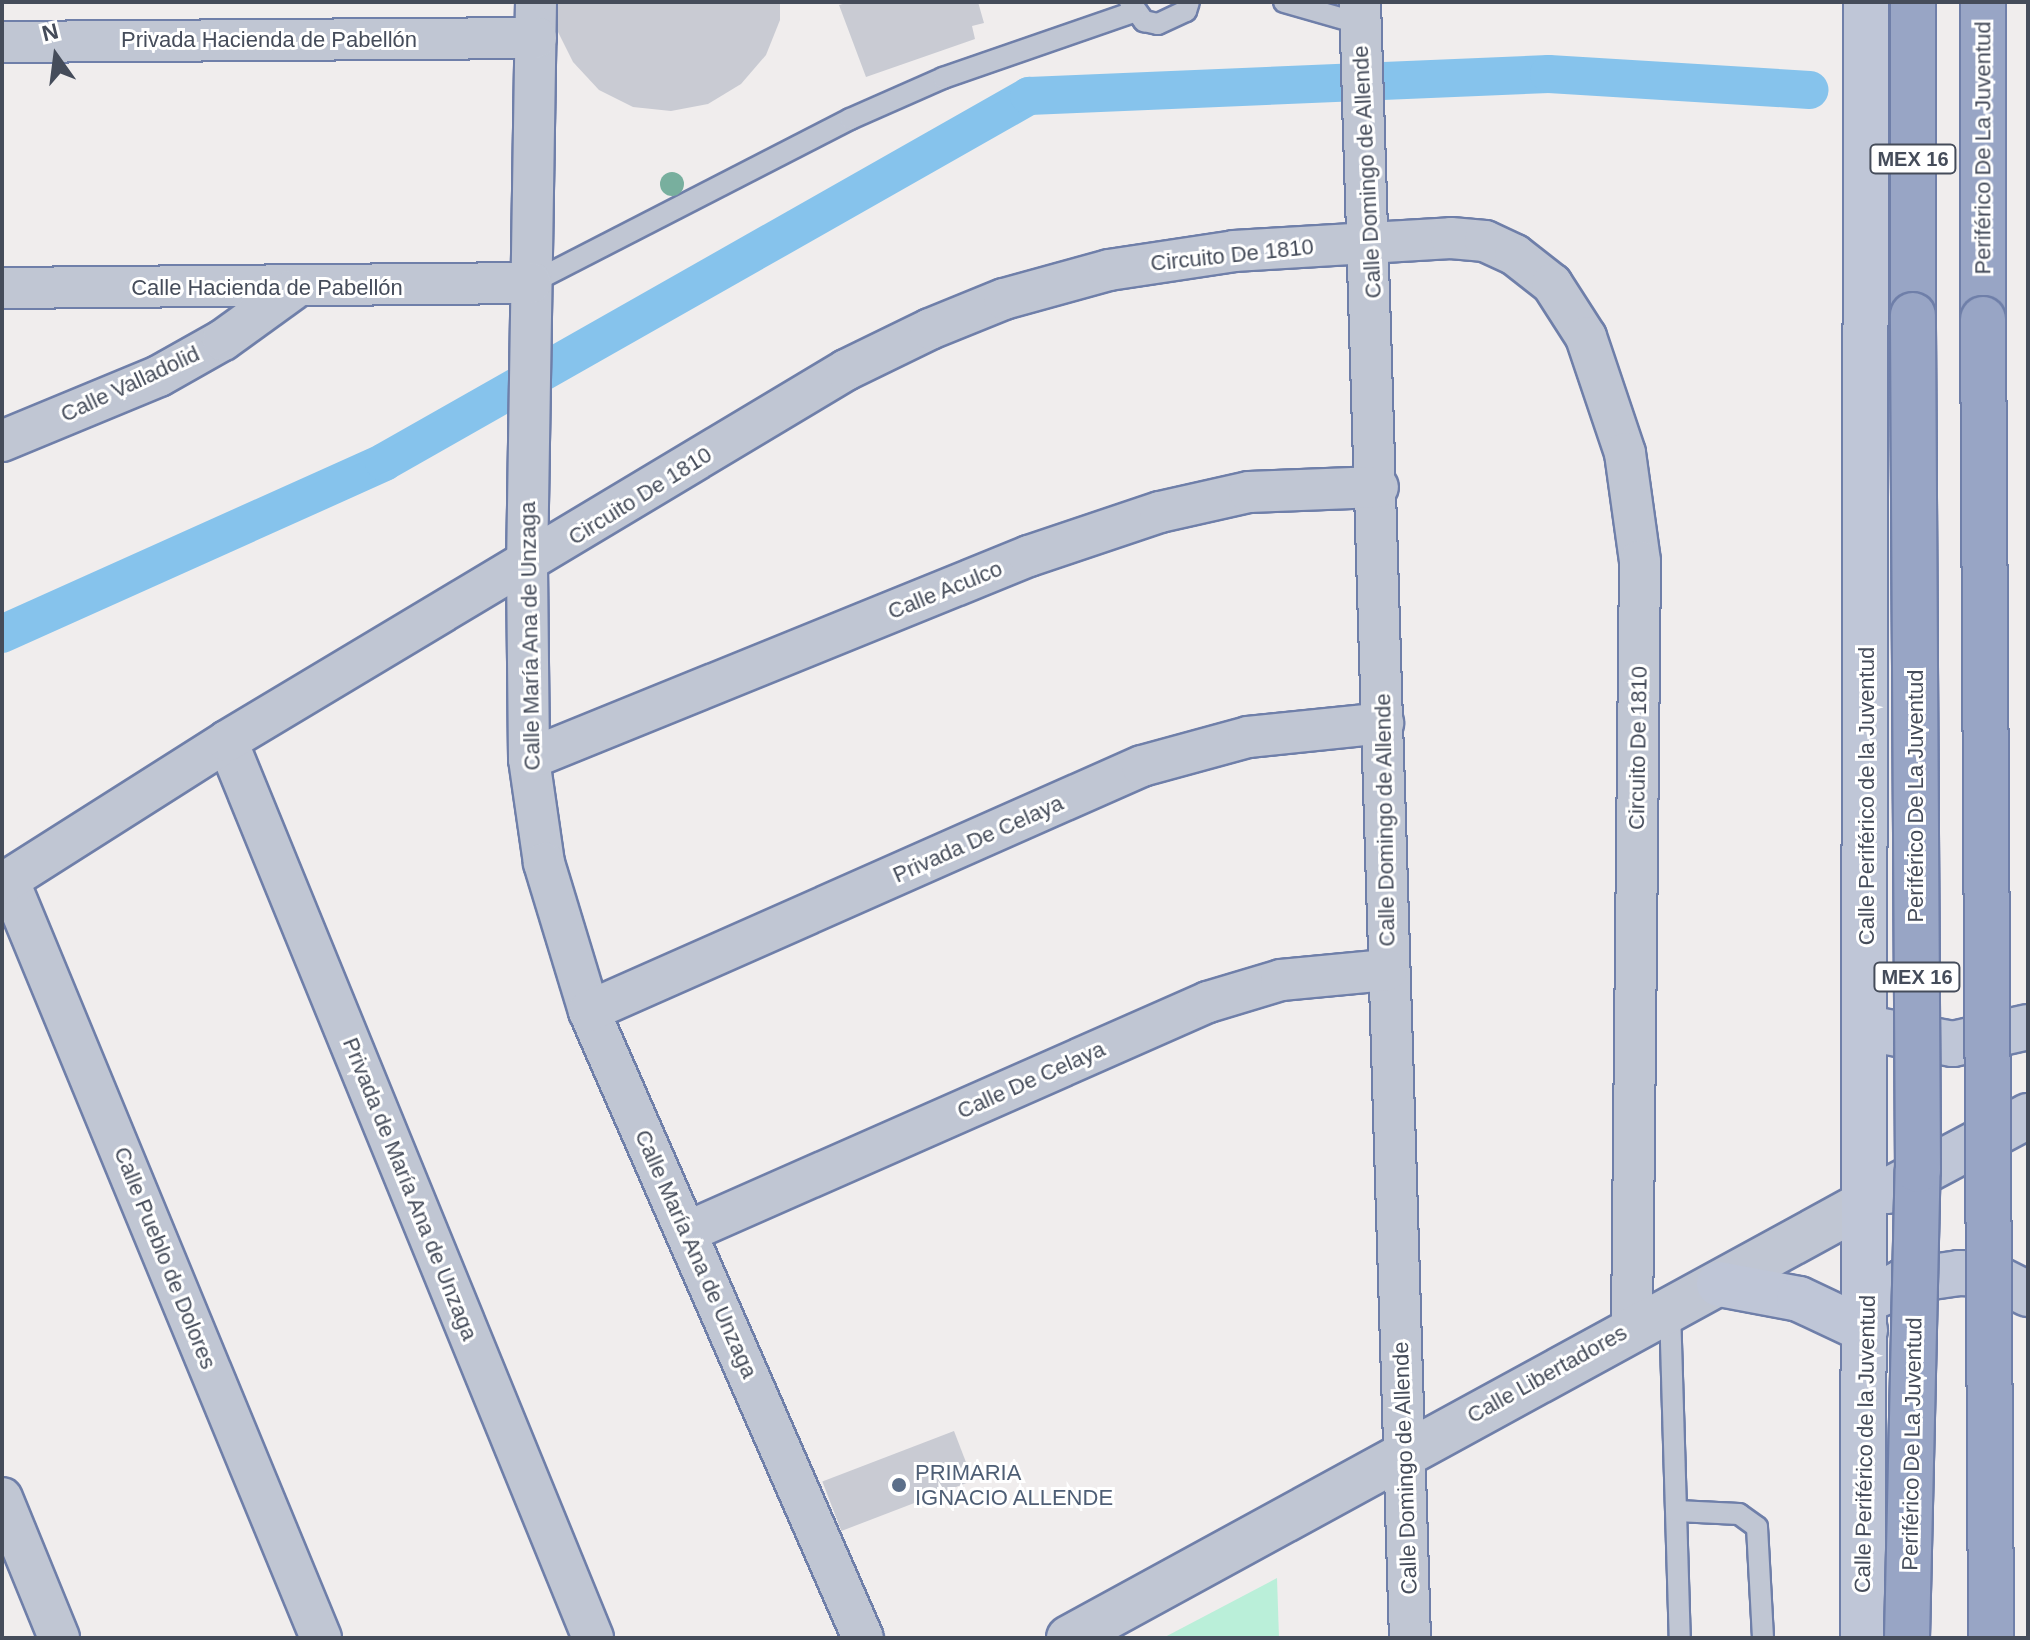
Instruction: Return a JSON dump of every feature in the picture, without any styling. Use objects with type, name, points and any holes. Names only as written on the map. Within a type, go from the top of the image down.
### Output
[{"type":"highway","name":"Periférico De La Juventud","points":[[1907,1638],[1918,1170],[1913,2]]},
{"type":"highway","name":"Periférico De La Juventud","points":[[1983,2],[1991,1638]]},
{"type":"main road","name":"Calle Periférico de la Juventud","points":[[1863,1638],[1867,1202],[1866,2]]},
{"type":"main road","points":[[1867,1020],[1901,1039],[1953,1044],[2028,1027]]},
{"type":"main road","name":"Calle Libertadores","points":[[1867,1202],[2028,1116]]},
{"type":"main road","points":[[1719,1284],[1799,1299],[1866,1317],[1904,1281],[1959,1273],[1988,1274],[2028,1294]]},
{"type":"street","name":"Calle María Ana de Unzaga","points":[[536,20],[527,415],[527,566],[529,759],[544,863],[589,1011],[863,1638]]},
{"type":"street","name":"Privada Hacienda de Pabellón","points":[[2,42],[536,20]]},
{"type":"street","name":"Calle Domingo de Allende","points":[[1361,25],[1363,124],[1371,241],[1387,970],[1410,1638]]},
{"type":"street","name":"Circuito De 1810","points":[[5,882],[227,741],[527,566],[846,370],[1004,299],[1109,270],[1234,251],[1371,241],[1485,241],[1515,255],[1552,284],[1586,337],[1625,453],[1640,561],[1651,1318]]},
{"type":"street","name":"Calle Hacienda de Pabellón","points":[[2,288],[292,290],[531,283]]},
{"type":"street","name":"Calle Valladolid","points":[[2,441],[159,376],[223,340],[292,290]]},
{"type":"street","name":"Calle Aculco","points":[[529,759],[1029,556],[1160,512],[1249,492],[1378,487]]},
{"type":"street","name":"Privada De Celaya","points":[[589,1011],[1142,766],[1248,737],[1383,723]]},
{"type":"street","name":"Privada de María Ana de Unzaga","points":[[227,741],[593,1638]]},
{"type":"street","name":"Calle Pueblo de Dolores","points":[[5,882],[321,1638]]},
{"type":"street","name":"Calle De Celaya","points":[[687,1232],[1208,1002],[1281,980],[1387,970]]},
{"type":"street","name":"Calle Libertadores","points":[[1069,1638],[1404,1452],[1867,1202]]},
{"type":"street","points":[[2,1498],[59,1638]]},
{"type":"lane","points":[[531,283],[850,119],[1024,47],[1132,7],[1158,24],[1186,11],[1189,2]]},
{"type":"lane","points":[[1284,2],[1361,25]]},
{"type":"lane","points":[[1651,1318],[1677,1511],[1680,1638]]},
{"type":"lane","points":[[1677,1511],[1739,1514],[1757,1527],[1763,1638]]},
{"type":"green space","points":[[1277,1578],[1279,1638],[1163,1638]]},
{"type":"building","points":[[554,2],[780,2],[780,20],[766,55],[741,84],[708,104],[671,111],[633,107],[599,90],[573,62],[556,28]]},
{"type":"building","points":[[850,2],[978,2],[984,23],[972,26],[975,39],[866,77],[839,5]]},
{"type":"building","name":"PRIMARIA IGNACIO ALLENDE","points":[[954,1431],[973,1480],[841,1531],[822,1482]]},
{"type":"waterway","points":[[2,634],[384,462],[1029,96],[1549,74],[1810,90]]},
{"type":"place","name":"PRIMARIA IGNACIO ALLENDE","points":[[899,1485]]}]
